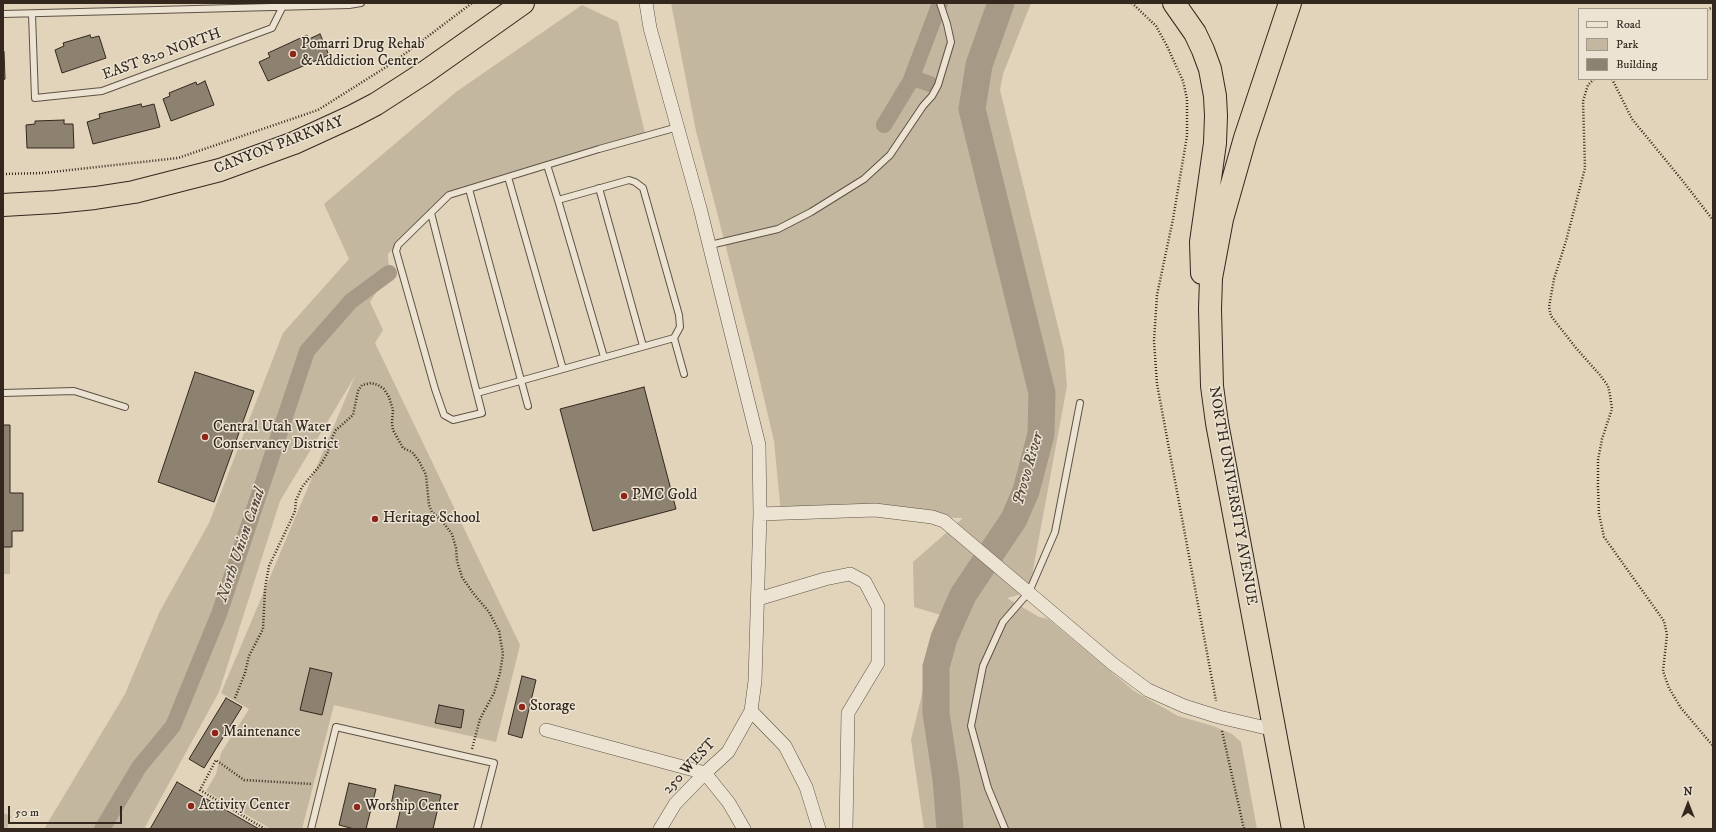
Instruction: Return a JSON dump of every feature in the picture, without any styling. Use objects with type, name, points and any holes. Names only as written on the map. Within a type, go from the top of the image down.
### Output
[{"type":"highway","name":"CANYON PARKWAY","points":[[3,205],[55,202],[134,192],[220,170],[294,143],[376,104],[424,73],[523,3]]},
{"type":"highway","points":[[1174,3],[1195,33],[1203,50],[1212,77],[1215,96],[1215,142],[1201,242],[1202,277],[1210,309]]},
{"type":"highway","name":"NORTH UNIVERSITY AVENUE","points":[[1290,3],[1245,138],[1222,219],[1212,278],[1210,309],[1212,386],[1216,423],[1293,829]]},
{"type":"street","name":"250 WEST","points":[[646,3],[652,36],[710,245],[759,445],[760,514],[758,599],[755,681],[751,711],[728,752],[705,773],[676,804],[660,829]]},
{"type":"street","points":[[760,514],[874,510],[932,517],[944,521],[959,532],[1113,664],[1148,690],[1184,706],[1219,717],[1274,730]]},
{"type":"street","points":[[758,599],[825,579],[850,574],[865,582],[878,607],[878,663],[848,714],[846,829]]},
{"type":"street","points":[[751,711],[785,746],[806,787],[819,829]]},
{"type":"street","points":[[546,730],[705,773],[729,803],[744,829]]},
{"type":"lane","points":[[3,14],[349,5],[361,3]]},
{"type":"lane","points":[[710,245],[778,229],[811,212],[864,179],[890,156],[938,85],[950,47],[950,37],[940,3]]},
{"type":"lane","name":"EAST 820 NORTH","points":[[32,14],[35,98],[102,91],[117,86],[272,28],[283,6]]},
{"type":"lane","points":[[431,213],[482,413],[453,420],[444,416],[435,389],[396,251],[398,245],[449,195],[678,127]]},
{"type":"lane","points":[[547,165],[604,357]]},
{"type":"lane","points":[[508,177],[563,369]]},
{"type":"lane","points":[[558,200],[629,180],[635,182],[643,188],[679,315],[680,327],[674,338],[684,374]]},
{"type":"lane","points":[[599,188],[643,346]]},
{"type":"lane","points":[[469,189],[528,406]]},
{"type":"lane","points":[[477,393],[674,338]]},
{"type":"lane","points":[[3,393],[74,391],[125,407]]},
{"type":"lane","points":[[1005,829],[988,788],[971,726],[983,666],[1003,622],[1028,592],[1055,532],[1080,402]]},
{"type":"lane","points":[[311,829],[336,727],[494,763],[477,829]]},
{"type":"path","points":[[3,174],[44,174],[178,158],[318,110],[394,62],[472,3]]},
{"type":"path","points":[[1132,3],[1156,26],[1177,66],[1183,81],[1187,99],[1187,136],[1173,219],[1157,295],[1154,342],[1155,368],[1165,431],[1219,717],[1244,829]]},
{"type":"path","points":[[1593,80],[1588,85],[1583,101],[1585,168],[1566,241],[1554,279],[1549,307],[1551,316],[1608,386],[1612,409],[1602,438],[1598,467],[1599,514],[1604,537],[1664,621],[1667,635],[1663,671],[1668,688],[1681,708],[1713,746]]},
{"type":"path","points":[[1612,80],[1632,119],[1713,220]]},
{"type":"path","points":[[235,698],[245,673],[249,656],[263,629],[265,588],[269,566],[295,511],[296,500],[302,487],[324,458],[336,430],[353,415],[358,391],[362,385],[370,383],[378,385],[384,389],[389,397],[393,410],[393,430],[403,448],[412,452],[419,461],[426,475],[429,505],[432,512],[442,521],[452,534],[456,548],[457,561],[462,577],[489,612],[499,631],[503,654],[500,673],[494,693],[476,731],[470,757]]},
{"type":"path","points":[[265,829],[200,790],[216,760],[244,780],[314,784],[322,786]]},
{"type":"green space","points":[[671,3],[1031,3],[1003,74],[1000,90],[1064,351],[1067,386],[1029,592],[1007,598],[1039,617],[1048,619],[1134,691],[1178,716],[1213,726],[1232,734],[1241,742],[1257,829],[924,829],[911,740],[941,615],[914,607],[913,562],[963,518],[781,514],[774,441],[755,360],[696,131]]},
{"type":"green space","points":[[582,5],[618,22],[645,133],[448,193],[388,254],[389,273],[370,302],[383,330],[375,343],[520,645],[496,742],[334,705],[302,829],[271,829],[206,791],[216,774],[221,753],[249,709],[221,693],[355,376],[280,501],[219,692],[144,829],[44,829],[125,694],[160,611],[209,523],[283,333],[349,259],[324,204],[456,92]]},
{"type":"green space","points":[[3,547],[10,547],[10,574],[3,574]]},
{"type":"green space","points":[[3,813],[11,816],[7,829],[3,829]]},
{"type":"building","points":[[320,34],[329,55],[268,81],[259,62],[270,57],[268,53],[307,35],[309,39]]},
{"type":"building","points":[[90,35],[91,38],[99,36],[106,58],[62,73],[55,50],[64,46],[63,43]]},
{"type":"building","points":[[3,51],[5,79],[3,80]]},
{"type":"building","points":[[205,81],[214,105],[171,121],[163,99],[170,96],[169,93],[196,82],[197,85]]},
{"type":"building","points":[[141,104],[142,107],[154,104],[160,127],[93,144],[87,122],[100,118],[99,114]]},
{"type":"building","points":[[64,120],[64,124],[73,124],[74,148],[27,148],[26,125],[35,124],[35,121]]},
{"type":"building","name":"Central Utah Water Conservancy District","points":[[195,372],[254,391],[214,502],[158,482]]},
{"type":"building","points":[[644,387],[676,509],[593,531],[560,409]]},
{"type":"building","points":[[3,425],[10,425],[10,493],[23,493],[23,531],[12,531],[12,547],[3,547]]},
{"type":"building","points":[[310,668],[332,673],[322,715],[300,710]]},
{"type":"building","name":"Storage","points":[[522,676],[536,680],[522,738],[508,734]]},
{"type":"building","name":"Maintenance","points":[[226,698],[242,707],[204,768],[189,759]]},
{"type":"building","points":[[439,705],[464,710],[461,728],[435,723]]},
{"type":"building","name":"Activity Center","points":[[177,782],[259,829],[150,829]]},
{"type":"building","name":"Worship Center","points":[[349,783],[376,789],[366,829],[354,829],[339,825]]},
{"type":"building","points":[[395,785],[441,795],[433,829],[396,829],[401,807],[391,805]]},
{"type":"waterway","points":[[884,125],[910,82],[940,3]]},
{"type":"waterway","name":"Provo River","points":[[950,829],[946,779],[936,713],[936,667],[944,638],[963,595],[1014,519],[1026,491],[1041,434],[1042,393],[972,109],[979,65],[1001,3]]},
{"type":"waterway","points":[[910,82],[916,79],[930,84]]},
{"type":"waterway","name":"North Union Canal","points":[[102,829],[139,767],[173,726],[219,614],[307,351],[351,301],[389,273]]},
{"type":"place","name":"Pomarri Drug Rehab & Addiction Center","points":[[293,54]]},
{"type":"place","name":"Central Utah Water Conservancy District","points":[[205,437]]},
{"type":"place","name":"PMC Gold","points":[[624,496]]},
{"type":"place","name":"Heritage School","points":[[375,519]]},
{"type":"place","name":"Storage","points":[[522,707]]},
{"type":"place","name":"Maintenance","points":[[215,733]]},
{"type":"place","name":"Activity Center","points":[[191,806]]},
{"type":"place","name":"Worship Center","points":[[357,807]]}]
